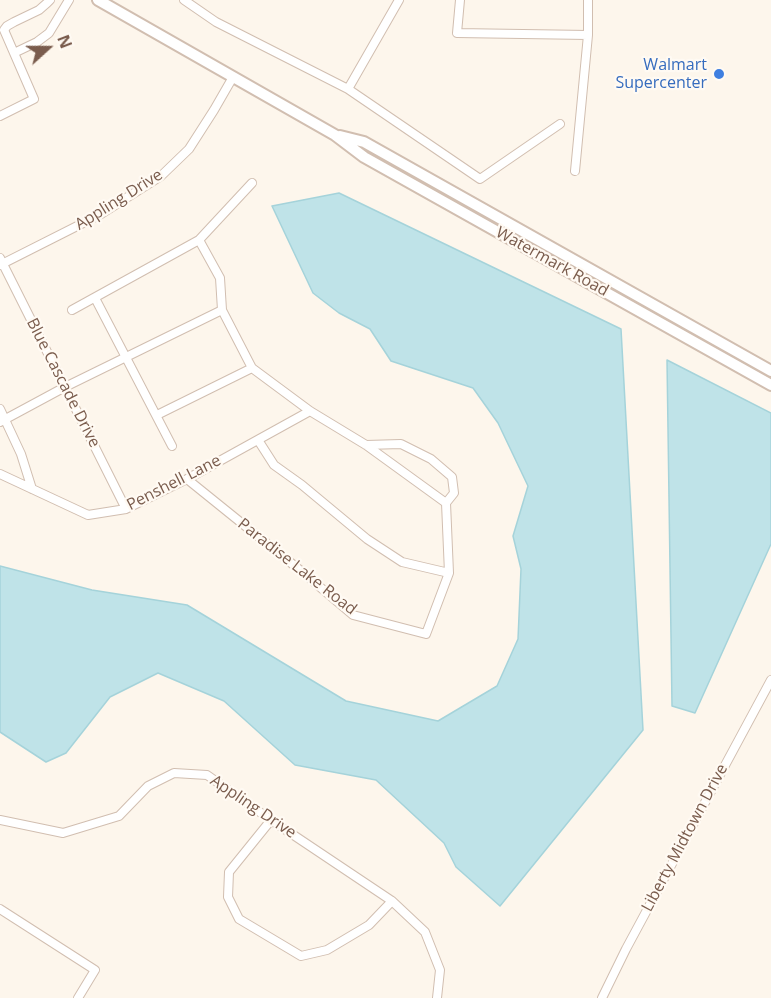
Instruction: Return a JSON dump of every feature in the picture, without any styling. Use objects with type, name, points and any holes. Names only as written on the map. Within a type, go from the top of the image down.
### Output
[{"type":"street","points":[[0,116],[34,99],[3,30],[14,21],[39,10],[50,0]]},
{"type":"street","points":[[14,52],[37,42],[49,33],[69,0]]},
{"type":"street","name":"Watermark Road","points":[[98,0],[335,135],[364,157],[771,385]]},
{"type":"street","points":[[184,0],[216,22],[348,89],[480,179],[560,124]]},
{"type":"street","points":[[348,89],[399,0]]},
{"type":"street","points":[[460,0],[457,33],[588,35]]},
{"type":"street","points":[[575,171],[588,35],[588,0]]},
{"type":"street","name":"Appling Drive","points":[[1,262],[101,214],[161,176],[189,149],[233,77]]},
{"type":"street","name":"Watermark Road","points":[[335,135],[364,142],[771,371]]},
{"type":"street","points":[[72,310],[199,240],[252,183]]},
{"type":"street","points":[[199,240],[220,278],[222,310],[252,368],[310,411],[366,445],[446,503]]},
{"type":"street","name":"Blue Cascade Drive","points":[[1,262],[126,509]]},
{"type":"street","points":[[95,298],[172,446]]},
{"type":"street","points":[[3,420],[222,310]]},
{"type":"street","points":[[157,415],[252,368]]},
{"type":"street","points":[[0,409],[3,420],[21,454],[32,489]]},
{"type":"street","name":"Penshell Lane","points":[[0,474],[88,515],[126,509],[187,479],[310,411]]},
{"type":"street","points":[[258,440],[274,465],[302,484],[367,539],[402,562],[449,573]]},
{"type":"street","name":"Paradise Lake Road","points":[[187,479],[352,615],[426,634],[449,573],[446,503],[454,493],[452,477],[431,459],[401,444],[366,445]]},
{"type":"street","name":"Liberty Midtown Drive","points":[[602,998],[626,949],[771,680]]},
{"type":"street","name":"Appling Drive","points":[[0,820],[63,833],[119,816],[148,786],[174,773],[207,775],[392,901],[425,932],[440,970],[437,998]]},
{"type":"street","points":[[271,820],[230,872],[228,897],[239,919],[301,956],[327,950],[369,925],[392,901]]},
{"type":"street","points":[[0,909],[95,970],[78,998]]},
{"type":"water","points":[[339,193],[621,329],[643,730],[500,906],[456,867],[444,843],[376,780],[295,765],[224,701],[158,673],[110,697],[66,753],[46,762],[0,732],[0,566],[92,590],[187,605],[346,701],[438,721],[497,686],[518,639],[521,569],[513,536],[528,486],[498,423],[473,388],[391,361],[370,329],[339,313],[313,293],[272,206]]},
{"type":"water","points":[[667,360],[771,413],[771,544],[695,713],[672,706]]},
{"type":"place","name":"Walmart Supercenter","points":[[719,74]]}]
